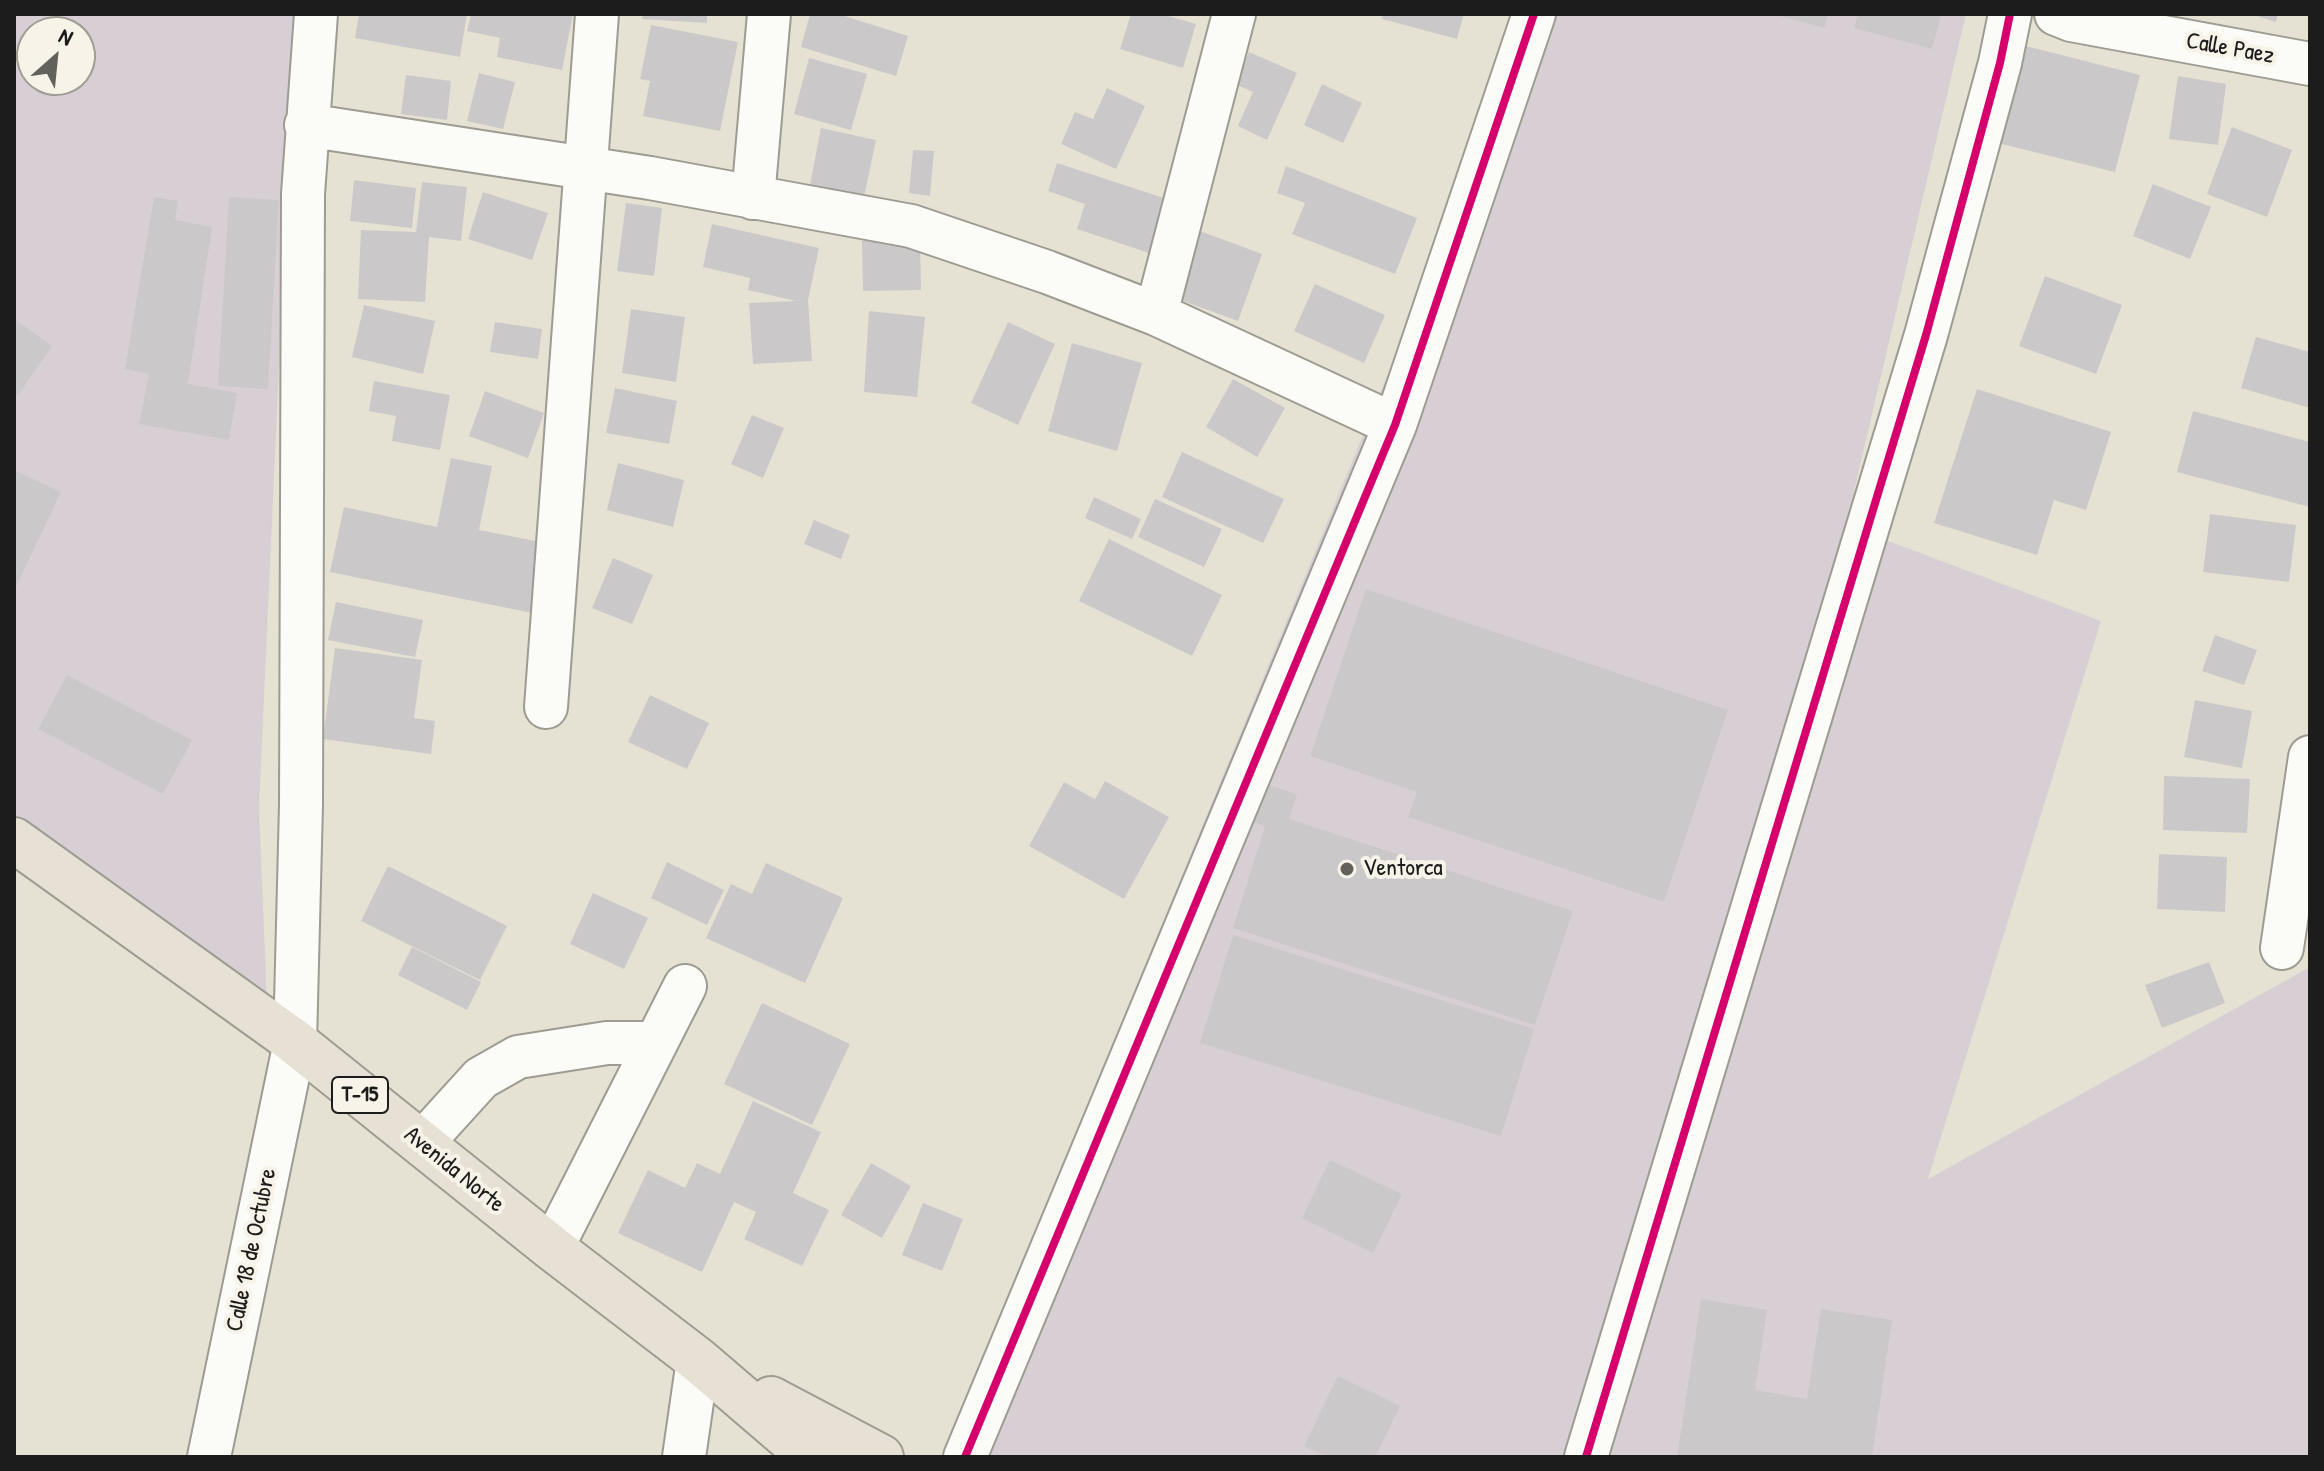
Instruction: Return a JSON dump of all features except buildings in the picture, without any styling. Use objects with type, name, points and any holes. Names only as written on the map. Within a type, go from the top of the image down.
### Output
[{"type":"highway","name":"Avenida Norte","points":[[14,840],[295,1042],[552,1248],[698,1360],[811,1457]]},
{"type":"highway","name":"Avenida Norte","points":[[698,1360],[881,1457]]},
{"type":"street","name":"Calle 18 de Octubre","points":[[209,1457],[295,1042],[302,789],[303,194],[316,14]]},
{"type":"street","points":[[546,707],[597,14]]},
{"type":"street","points":[[753,198],[769,14]]},
{"type":"street","points":[[1156,314],[1234,14]]},
{"type":"street","points":[[965,1457],[1395,425],[1534,14]]},
{"type":"street","points":[[1586,1457],[1926,335],[2000,63],[2010,14]]},
{"type":"street","name":"Calle Paez","points":[[2056,14],[2071,20],[2310,64]]},
{"type":"street","points":[[306,125],[585,169],[911,226],[1047,272],[1156,314],[1395,425]]},
{"type":"street","points":[[2282,948],[2310,757]]},
{"type":"street","points":[[552,1248],[685,986]]},
{"type":"street","points":[[421,1144],[481,1078],[518,1057],[607,1043],[656,1043]]},
{"type":"street","points":[[684,1457],[698,1360]]},
{"type":"shaded area","points":[[14,14],[295,14],[259,808],[267,1003],[14,822]]},
{"type":"shaded area","points":[[1536,14],[1966,14],[1846,525],[2101,621],[1928,1179],[2310,967],[2310,1457],[943,1457]]},
{"type":"cycle path","points":[[965,1457],[1395,425],[1534,14]]},
{"type":"cycle path","points":[[1586,1457],[1926,335],[2000,63],[2010,14]]},
{"type":"place","name":"Ventorca","points":[[1347,869]]}]
